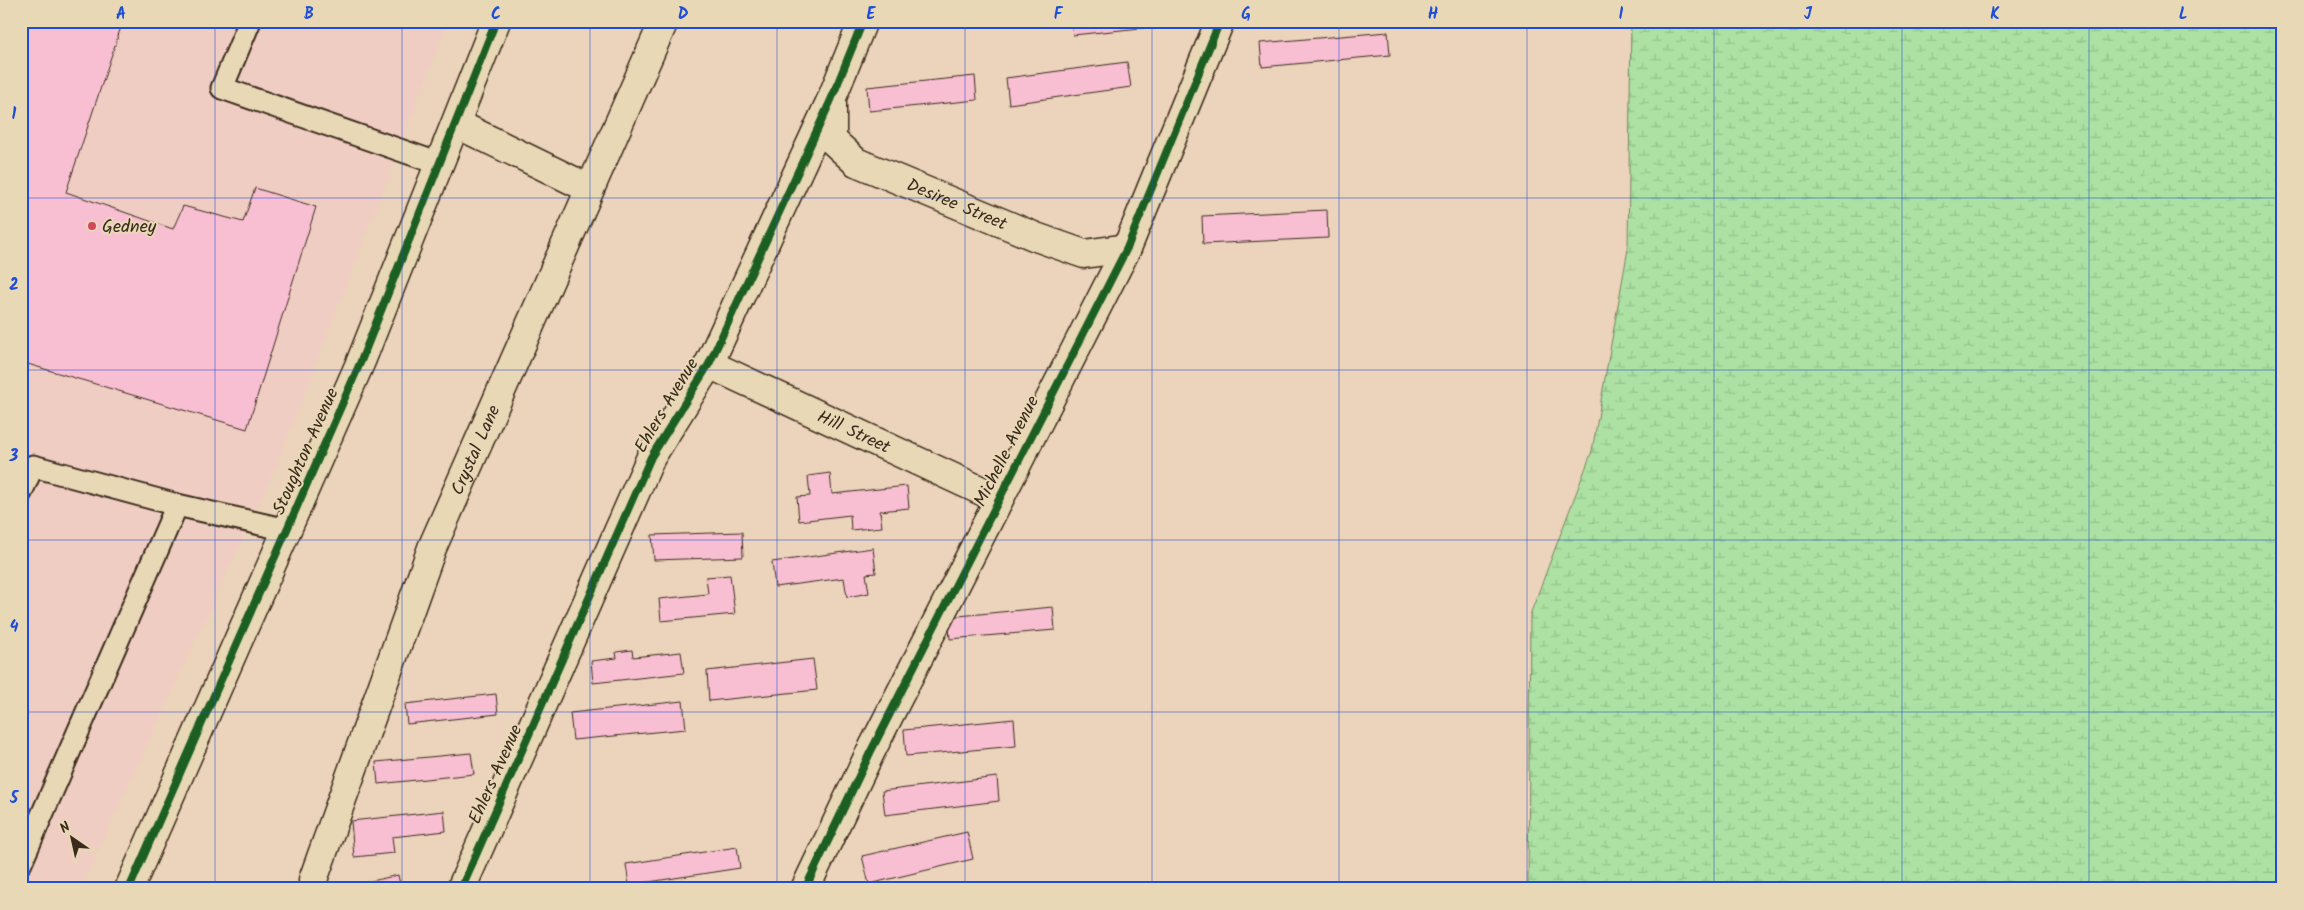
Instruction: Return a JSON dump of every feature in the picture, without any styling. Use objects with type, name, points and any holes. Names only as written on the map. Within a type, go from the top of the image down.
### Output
[{"type":"street","name":"Stoughton Avenue","points":[[129,889],[360,361],[457,124],[496,21]]},
{"type":"street","name":"Crystal Lane","points":[[314,889],[313,880],[432,548],[664,21]]},
{"type":"street","name":"Ehlers Avenue","points":[[461,889],[651,457],[709,364],[832,100],[863,21]]},
{"type":"street","name":"Michelle Avenue","points":[[805,889],[870,753],[1127,248],[1220,21]]},
{"type":"street","name":"Desiree Street","points":[[832,100],[832,140],[856,162],[1036,237],[1084,254],[1127,248]]},
{"type":"street","points":[[457,124],[590,189]]},
{"type":"street","name":"Hill Street","points":[[709,364],[999,499]]},
{"type":"lane","points":[[250,21],[222,88],[440,164]]},
{"type":"lane","points":[[21,493],[33,466],[177,505],[287,530]]},
{"type":"lane","points":[[21,863],[177,505]]},
{"type":"shaded area","points":[[21,21],[448,21],[278,462],[80,889],[21,889]]},
{"type":"green space","points":[[1631,21],[2283,21],[2283,889],[1528,889],[1530,615],[1592,451],[1628,249]]},
{"type":"building","name":"Gedney","points":[[21,21],[123,21],[66,192],[173,229],[183,206],[243,222],[255,188],[316,207],[247,429],[21,362]]},
{"type":"building","points":[[1071,21],[1160,21],[1160,26],[1073,35]]},
{"type":"building","points":[[1388,32],[1390,55],[1262,67],[1260,43]]},
{"type":"building","points":[[1127,62],[1131,87],[1009,104],[1006,78]]},
{"type":"building","points":[[975,76],[977,100],[869,111],[867,87]]},
{"type":"building","points":[[1327,210],[1328,238],[1203,244],[1202,216]]},
{"type":"building","points":[[830,473],[832,494],[907,486],[909,508],[880,511],[882,527],[851,530],[850,515],[799,521],[797,497],[810,496],[808,476]]},
{"type":"building","points":[[742,532],[743,557],[654,560],[652,535]]},
{"type":"building","points":[[873,548],[876,573],[866,574],[869,593],[847,597],[844,578],[775,587],[772,562]]},
{"type":"building","points":[[730,575],[735,614],[661,621],[659,599],[708,594],[706,577]]},
{"type":"building","points":[[1053,607],[1055,630],[950,639],[948,617]]},
{"type":"building","points":[[632,650],[633,657],[681,652],[684,673],[593,683],[591,661],[617,658],[616,652]]},
{"type":"building","points":[[813,659],[817,690],[709,701],[707,671]]},
{"type":"building","points":[[496,694],[498,714],[407,724],[405,704]]},
{"type":"building","points":[[683,701],[686,729],[573,740],[570,713]]},
{"type":"building","points":[[1014,719],[1016,746],[906,756],[904,730]]},
{"type":"building","points":[[471,753],[474,774],[378,784],[376,762]]},
{"type":"building","points":[[997,777],[999,801],[885,815],[882,791]]},
{"type":"building","points":[[444,811],[446,831],[392,837],[394,853],[354,857],[351,821]]},
{"type":"building","points":[[967,832],[973,859],[869,884],[862,856]]},
{"type":"building","points":[[737,847],[740,868],[629,885],[626,864]]},
{"type":"building","points":[[398,875],[401,889],[337,889]]},
{"type":"cycle path","points":[[129,889],[361,361],[496,21]]},
{"type":"cycle path","points":[[461,889],[651,457],[709,364],[831,100],[863,21]]},
{"type":"cycle path","points":[[805,889],[870,753],[1127,248],[1220,21]]},
{"type":"place","name":"Gedney","points":[[92,226]]}]
